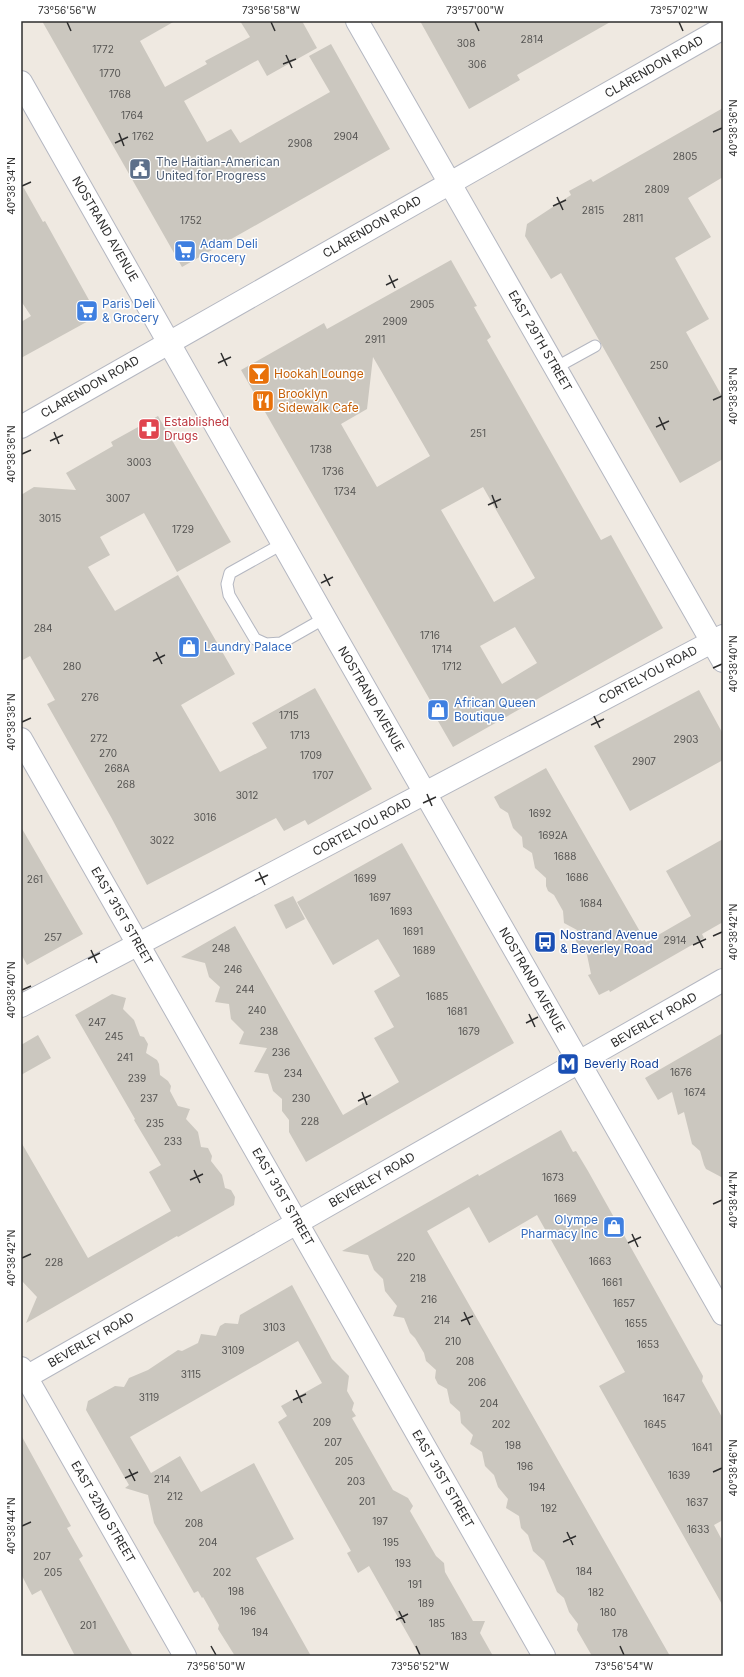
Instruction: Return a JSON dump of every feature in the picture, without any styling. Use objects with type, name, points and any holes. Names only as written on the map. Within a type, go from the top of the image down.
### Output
[{"type":"street","name":"EAST 29TH STREET","points":[[357,21],[555,368],[718,639],[723,660]]},
{"type":"street","name":"CLARENDON ROAD","points":[[21,427],[722,27]]},
{"type":"street","name":"NOSTRAND AVENUE","points":[[21,82],[282,544],[426,793],[723,1314]]},
{"type":"street","name":"CORTELYOU ROAD","points":[[21,1006],[718,639]]},
{"type":"street","name":"EAST 31ST STREET","points":[[21,739],[544,1656]]},
{"type":"street","name":"BEVERLEY ROAD","points":[[23,1375],[297,1222],[723,980]]},
{"type":"street","name":"EAST 32ND STREET","points":[[23,1375],[185,1656]]},
{"type":"lane","points":[[555,368],[595,346]]},
{"type":"lane","points":[[282,544],[230,573],[226,584],[229,595],[255,639],[266,644],[281,643],[325,618]]},
{"type":"building","points":[[42,21],[175,21],[140,41],[165,87],[207,64],[205,61],[250,37],[240,21],[302,21],[317,48],[267,76],[258,60],[184,101],[207,142],[231,129],[240,143],[330,92],[309,56],[331,44],[390,149],[182,267]]},
{"type":"building","points":[[420,21],[612,21],[517,75],[520,80],[469,109]]},
{"type":"building","points":[[723,108],[723,177],[688,198],[711,237],[675,258],[709,319],[686,332],[723,398],[723,459],[680,483],[561,273],[551,279],[525,236],[527,224],[571,195],[569,191],[591,179],[593,182]]},
{"type":"building","points":[[21,183],[43,222],[45,221],[94,309],[92,319],[21,358],[21,322],[31,316],[21,301]]},
{"type":"building","points":[[451,260],[477,306],[474,307],[491,337],[487,340],[601,540],[611,535],[663,628],[453,747],[427,702],[430,700],[241,370],[324,323],[327,329]],"holes":[[[373,357],[430,456],[377,487],[341,424],[367,409]],[[483,487],[535,578],[494,602],[441,510]],[[515,627],[537,663],[502,684],[480,646]]]},
{"type":"building","points":[[158,416],[231,542],[177,572],[144,513],[100,537],[110,555],[88,567],[115,611],[178,575],[235,674],[181,705],[220,772],[267,748],[252,723],[315,688],[372,789],[308,825],[305,820],[284,831],[276,818],[147,885],[111,817],[47,704],[55,700],[30,656],[21,661],[21,495],[34,487],[76,490],[66,473],[113,446],[111,442]]},
{"type":"building","points":[[699,690],[723,734],[723,760],[630,811],[594,746]]},
{"type":"building","points":[[546,768],[646,942],[691,916],[666,871],[723,839],[723,922],[702,934],[704,938],[610,992],[609,990],[599,995],[588,975],[591,974],[586,950],[577,944],[577,930],[564,923],[563,911],[554,895],[548,891],[546,886],[546,878],[535,868],[532,853],[523,847],[522,837],[513,828],[508,813],[500,808],[494,797]]},
{"type":"building","points":[[21,827],[83,934],[27,965],[21,954]]},
{"type":"building","points":[[402,843],[514,1043],[306,1162],[289,1132],[289,1120],[282,1111],[282,1099],[273,1091],[268,1074],[254,1072],[267,1048],[239,1044],[244,1032],[231,1019],[229,1004],[215,1002],[220,987],[209,977],[205,963],[181,957],[235,926],[343,1115],[399,1082],[374,1038],[394,1027],[374,991],[400,976],[378,939],[333,965],[297,902]]},
{"type":"building","points":[[293,896],[305,919],[286,929],[274,905]]},
{"type":"building","points":[[112,994],[126,998],[123,1009],[134,1020],[140,1036],[144,1037],[148,1044],[146,1053],[157,1060],[160,1075],[168,1081],[171,1086],[170,1091],[178,1106],[190,1109],[186,1119],[198,1132],[201,1147],[208,1148],[212,1156],[211,1161],[222,1175],[225,1188],[231,1190],[235,1197],[234,1205],[26,1323],[37,1297],[21,1280],[21,1142],[88,1258],[171,1211],[149,1172],[161,1165],[75,1015]]},
{"type":"building","points":[[723,1033],[723,1178],[706,1169],[700,1151],[692,1144],[684,1112],[678,1115],[672,1092],[658,1100],[645,1078]]},
{"type":"building","points":[[38,1035],[51,1058],[21,1075],[21,1045]]},
{"type":"building","points":[[561,1130],[573,1152],[576,1151],[588,1171],[703,1376],[702,1381],[723,1419],[723,1520],[714,1525],[723,1542],[723,1606],[599,1386],[625,1372],[537,1215],[489,1243],[469,1207],[427,1231],[670,1656],[592,1656],[577,1630],[578,1624],[569,1612],[564,1598],[557,1592],[544,1561],[533,1551],[528,1535],[521,1528],[519,1516],[506,1508],[508,1499],[498,1487],[494,1475],[485,1466],[482,1452],[470,1444],[473,1435],[461,1423],[460,1412],[450,1403],[447,1389],[438,1384],[435,1378],[436,1370],[426,1361],[424,1353],[415,1338],[410,1333],[404,1318],[393,1316],[397,1306],[385,1291],[383,1279],[374,1270],[368,1255],[342,1251],[478,1174],[479,1176]]},
{"type":"building","points":[[292,1285],[332,1359],[349,1376],[347,1391],[354,1403],[352,1410],[356,1416],[352,1418],[393,1490],[408,1498],[413,1506],[410,1511],[436,1556],[444,1563],[445,1572],[473,1621],[485,1621],[480,1633],[493,1656],[420,1656],[369,1566],[358,1573],[347,1553],[351,1551],[278,1422],[287,1416],[281,1406],[322,1383],[298,1341],[130,1437],[151,1473],[180,1456],[201,1492],[254,1463],[294,1539],[256,1558],[311,1656],[235,1656],[218,1629],[219,1625],[203,1597],[202,1598],[198,1591],[194,1593],[154,1523],[148,1495],[125,1488],[129,1485],[86,1410],[88,1401],[115,1386],[124,1387],[129,1378],[148,1370],[178,1350],[182,1351],[198,1343],[201,1334],[216,1336],[220,1326],[225,1323],[238,1324],[240,1315]]},
{"type":"building","points":[[21,1435],[71,1526],[67,1528],[83,1556],[79,1559],[133,1656],[75,1656],[41,1590],[32,1595],[21,1574]]},
{"type":"place","name":"The Haitian-American United for Progress","points":[[140,169]]},
{"type":"place","name":"Adam Deli Grocery","points":[[185,251]]},
{"type":"place","name":"Paris Deli & Grocery","points":[[87,311]]},
{"type":"place","name":"Hookah Lounge","points":[[259,374]]},
{"type":"place","name":"Brooklyn Sidewalk Cafe","points":[[263,401]]},
{"type":"place","name":"Established Drugs","points":[[149,429]]},
{"type":"place","name":"Laundry Palace","points":[[189,647]]},
{"type":"place","name":"African Queen Boutique","points":[[438,710]]},
{"type":"place","name":"Nostrand Avenue & Beverley Road","points":[[545,942]]},
{"type":"place","name":"Beverly Road","points":[[568,1064]]},
{"type":"place","name":"Olympe Pharmacy Inc","points":[[614,1227]]}]
